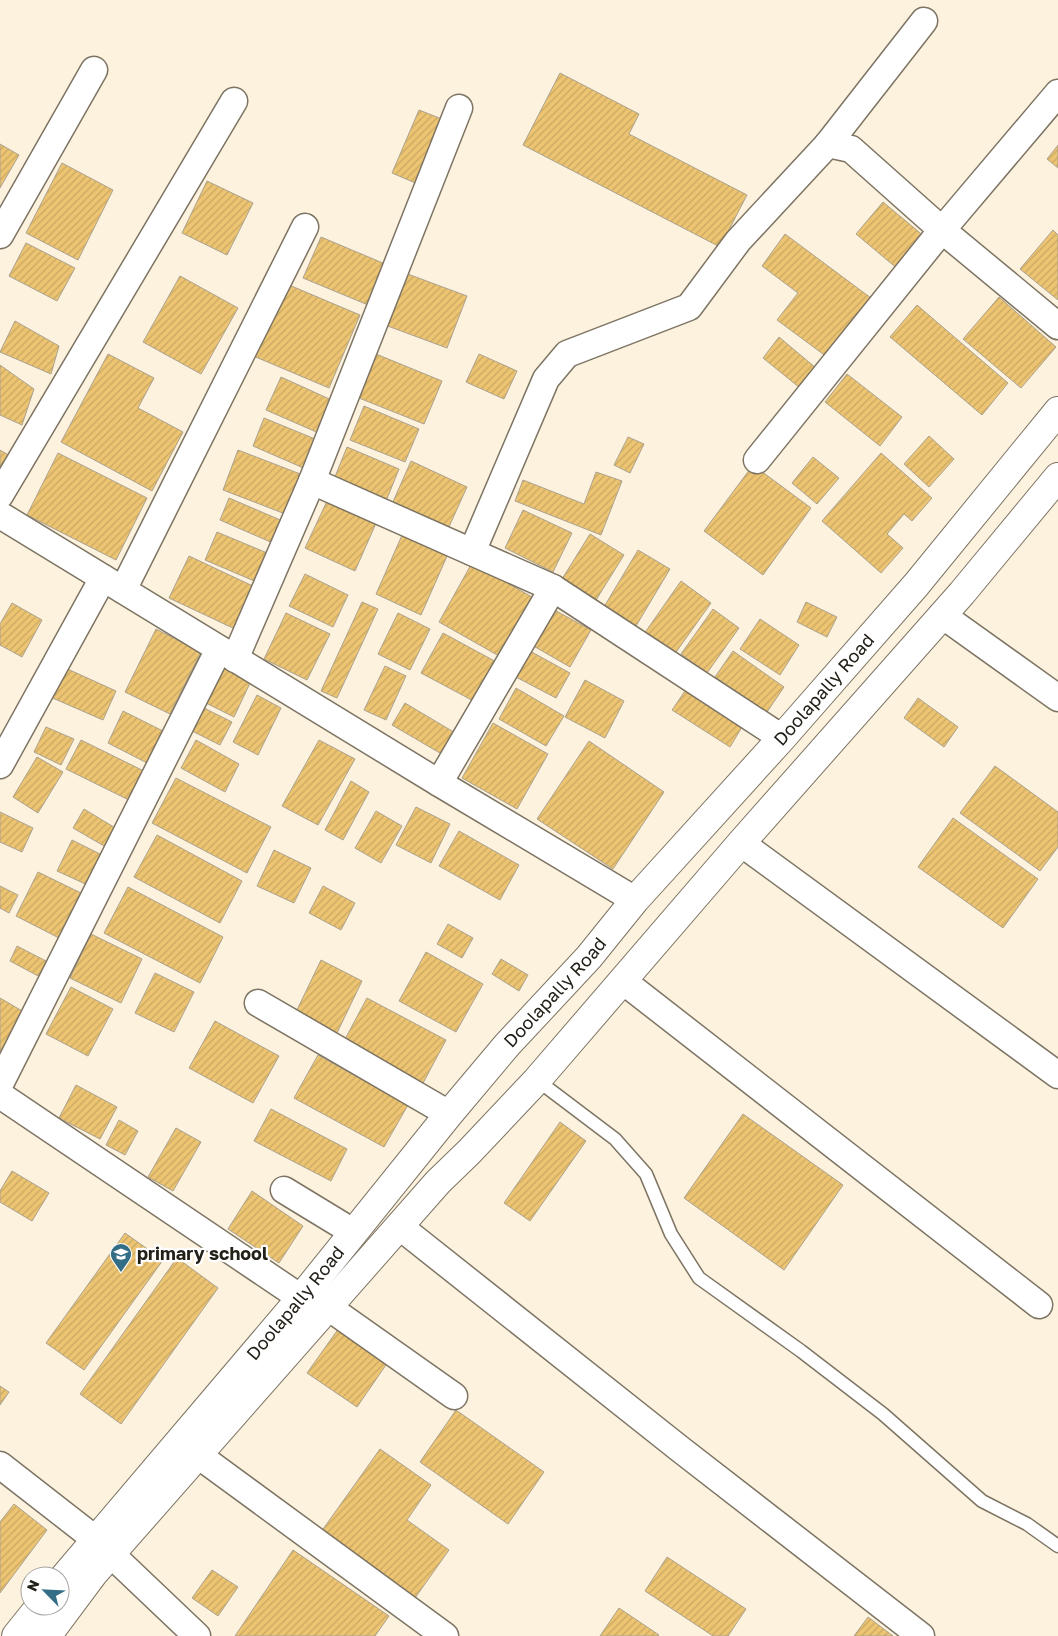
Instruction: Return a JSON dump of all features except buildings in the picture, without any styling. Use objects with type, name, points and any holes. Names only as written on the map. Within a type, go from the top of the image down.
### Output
[{"type":"main road","name":"Doolapally Road","points":[[47,1636],[94,1573],[103,1547],[177,1444],[301,1298],[449,1114],[507,1045],[589,957],[635,900],[782,738],[916,585],[1058,411]]},
{"type":"main road","name":"Doolapally Road","points":[[70,1574],[103,1547],[198,1455],[438,1182],[537,1080],[942,615],[1058,477]]},
{"type":"main road","points":[[16,1636],[32,1616]]},
{"type":"street","points":[[472,552],[546,379],[567,354],[689,307],[738,242],[828,144],[924,21]]},
{"type":"street","points":[[0,235],[94,70]]},
{"type":"street","points":[[758,460],[942,230],[1058,93]]},
{"type":"street","points":[[0,495],[234,101]]},
{"type":"street","points":[[0,1084],[227,654],[312,480],[459,108]]},
{"type":"street","points":[[828,144],[852,149],[942,230],[1058,326]]},
{"type":"street","points":[[0,765],[113,584],[305,227]]},
{"type":"street","points":[[312,480],[553,588],[782,738]]},
{"type":"street","points":[[0,515],[439,783],[635,900]]},
{"type":"street","points":[[439,783],[553,588]]},
{"type":"street","points":[[942,615],[1058,698]]},
{"type":"street","points":[[741,844],[1058,1075]]},
{"type":"street","points":[[623,981],[1039,1305]]},
{"type":"street","points":[[258,1003],[449,1114]]},
{"type":"street","points":[[0,1095],[301,1298]]},
{"type":"street","points":[[284,1190],[353,1232]]},
{"type":"street","points":[[399,1226],[680,1449],[921,1636]]},
{"type":"street","points":[[328,1307],[454,1396]]},
{"type":"street","points":[[198,1455],[445,1636]]},
{"type":"street","points":[[0,1465],[103,1547],[197,1636]]},
{"type":"lane","points":[[537,1080],[616,1139],[646,1174],[671,1234],[699,1278],[883,1414],[982,1501],[1027,1524],[1058,1546]]},
{"type":"place","name":"primary school","points":[[121,1273]]}]
